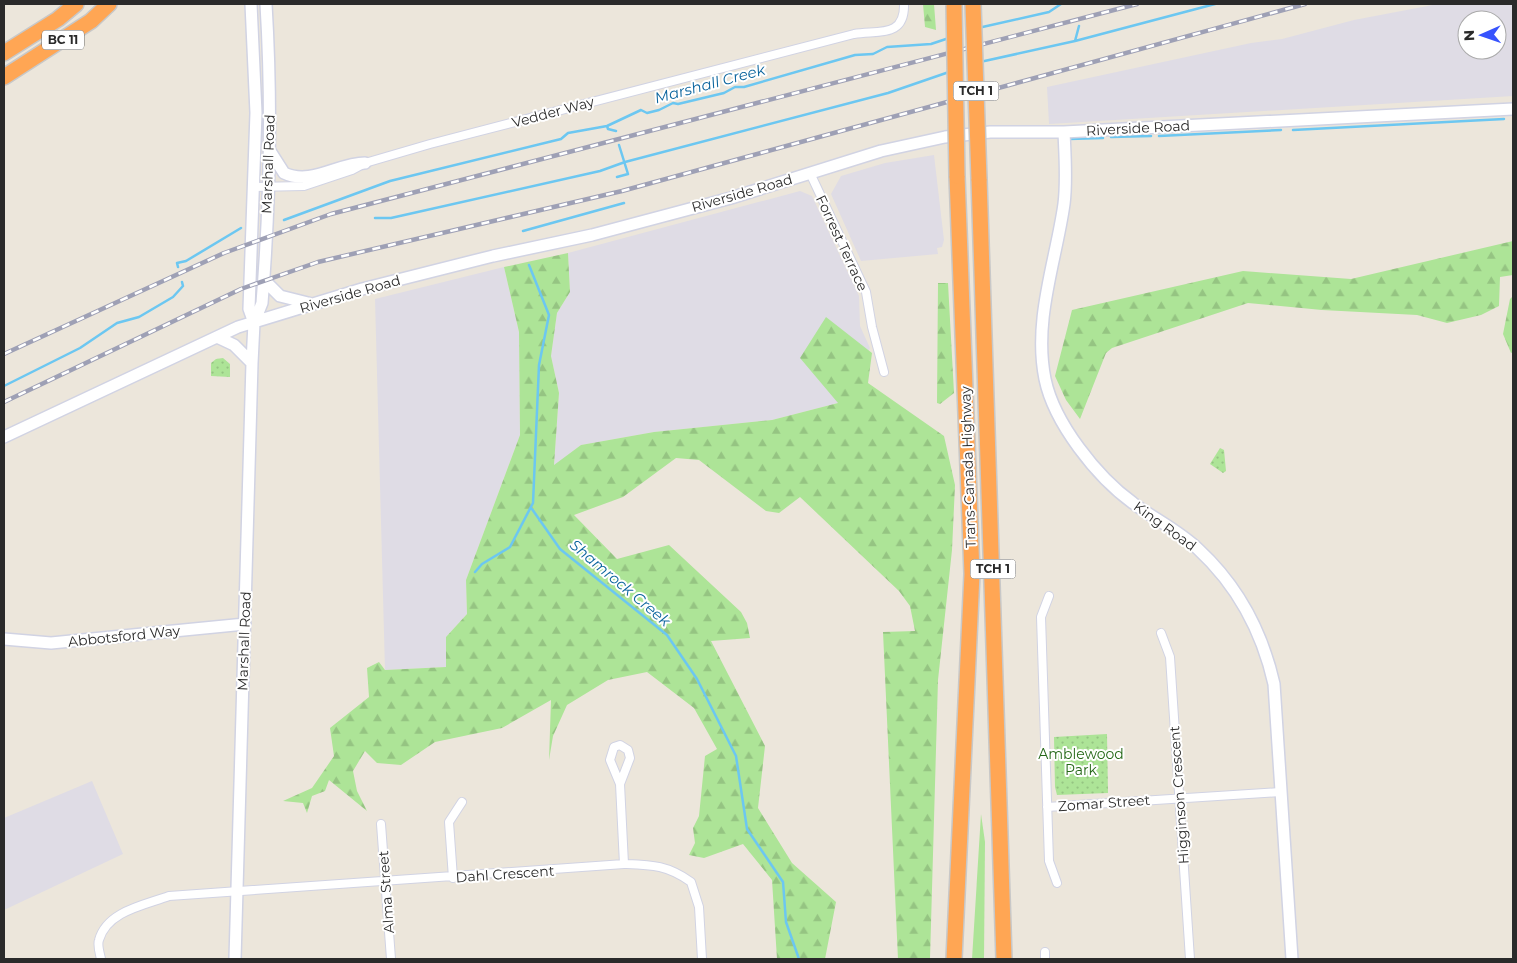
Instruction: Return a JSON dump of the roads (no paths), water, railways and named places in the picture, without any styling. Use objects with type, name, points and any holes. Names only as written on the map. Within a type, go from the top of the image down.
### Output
[{"type":"highway","name":"BC 11","points":[[4,53],[11,44],[58,19],[76,4]]},
{"type":"highway","name":"BC 11","points":[[8,75],[91,21],[109,4]]},
{"type":"highway","name":"Trans-Canada Highway","points":[[954,4],[957,176],[972,574],[954,959]]},
{"type":"highway","name":"Trans-Canada Highway","points":[[973,4],[1004,959]]},
{"type":"highway","points":[[4,86],[8,75]]},
{"type":"street","name":"Marshall Road","points":[[251,4],[256,113],[249,309],[254,323]]},
{"type":"street","name":"Marshall Road","points":[[235,959],[252,362],[254,323],[262,303],[268,187],[269,64],[266,4]]},
{"type":"street","name":"Vedder Way","points":[[253,187],[304,186],[352,170],[365,163],[439,141],[854,34],[894,29],[901,22],[904,4]]},
{"type":"street","name":"Riverside Road","points":[[4,437],[217,337],[313,304],[421,273],[610,230],[881,151],[945,137],[990,132],[1064,132],[1513,109]]},
{"type":"street","name":"King Road","points":[[1064,132],[1064,204],[1043,321],[1042,355],[1045,381],[1067,428],[1096,468],[1133,504],[1196,548],[1227,580],[1253,620],[1269,662],[1274,684],[1292,959]]},
{"type":"street","points":[[269,151],[284,173],[301,178],[311,177],[350,163],[365,163]]},
{"type":"street","name":"Forrest Terrace","points":[[810,173],[866,292],[872,327],[884,372]]},
{"type":"street","points":[[264,280],[280,296],[313,304]]},
{"type":"street","points":[[217,337],[234,345],[252,362]]},
{"type":"street","points":[[1049,596],[1041,617],[1049,860],[1057,883]]},
{"type":"street","name":"Abbotsford Way","points":[[4,639],[50,643],[245,624]]},
{"type":"street","name":"Higginson Crescent","points":[[1161,633],[1170,658],[1190,959]]},
{"type":"street","points":[[620,784],[624,864]]},
{"type":"street","name":"Zomar Street","points":[[1048,807],[1280,792]]},
{"type":"street","points":[[452,878],[449,822],[462,802]]},
{"type":"street","name":"Alma Street","points":[[381,824],[391,959]]},
{"type":"street","name":"Dahl Crescent","points":[[101,959],[98,941],[109,923],[125,911],[169,896],[452,878],[624,864],[654,864],[667,868],[691,882],[699,907],[702,959]]},
{"type":"waterway","name":"Marshall Creek","points":[[978,28],[1049,12],[1061,4]]},
{"type":"waterway","points":[[1075,41],[1215,4]]},
{"type":"waterway","points":[[980,62],[1075,41],[1079,26]]},
{"type":"waterway","name":"Marshall Creek","points":[[284,220],[390,181],[561,139],[568,133],[607,126],[641,110],[647,113],[659,110],[673,103],[678,104],[724,93],[735,87],[744,87],[855,55],[873,54],[887,47],[931,44],[949,38]]},
{"type":"waterway","points":[[375,218],[391,218],[600,171],[625,162],[888,93],[949,72]]},
{"type":"waterway","points":[[1293,130],[1504,119]]},
{"type":"waterway","points":[[607,126],[608,129],[616,131]]},
{"type":"waterway","points":[[1159,136],[1281,130]]},
{"type":"waterway","points":[[1111,137],[1151,136]]},
{"type":"waterway","points":[[1069,139],[1103,138]]},
{"type":"waterway","points":[[617,177],[628,174],[619,145]]},
{"type":"waterway","points":[[523,231],[624,203]]},
{"type":"waterway","points":[[178,267],[177,263],[186,261],[241,228]]},
{"type":"waterway","name":"Shamrock Creek","points":[[475,572],[482,564],[510,547],[533,503],[539,365],[549,315],[529,265]]},
{"type":"waterway","points":[[4,386],[80,348],[117,323],[139,317],[173,297],[183,286],[182,282]]},
{"type":"waterway","name":"Shamrock Creek","points":[[532,509],[560,549],[667,635],[697,679],[736,756],[747,829],[783,882],[786,922],[799,959]]},
{"type":"railway","points":[[4,354],[224,253],[331,214],[1137,4]]},
{"type":"railway","points":[[4,402],[241,289],[318,262],[622,191],[1305,4]]},
{"type":"park label","name":"Amblewood Park","points":[[1081,762]]}]
